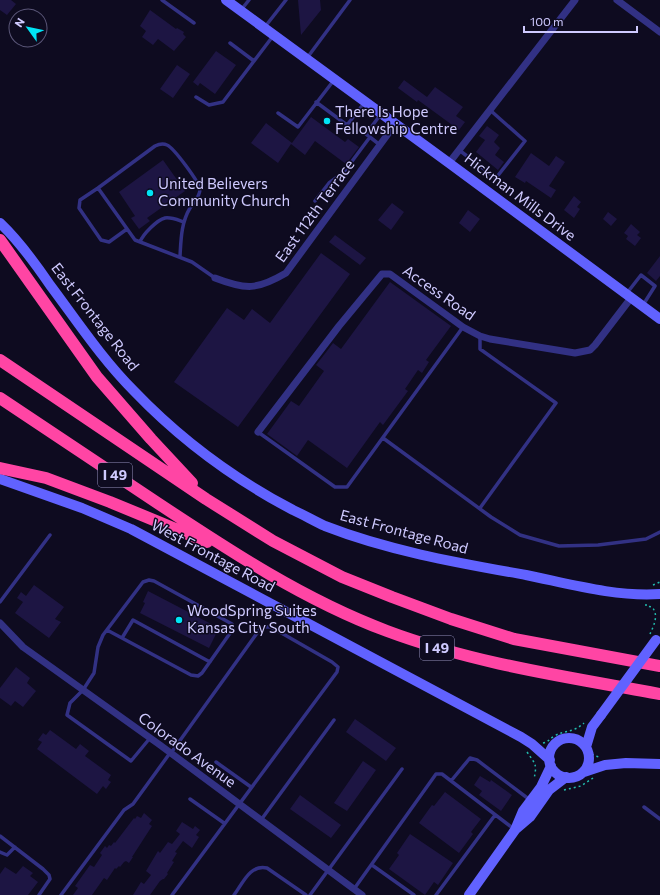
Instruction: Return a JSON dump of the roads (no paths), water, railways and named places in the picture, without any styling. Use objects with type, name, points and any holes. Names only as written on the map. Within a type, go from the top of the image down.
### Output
[{"type":"highway","points":[[0,240],[97,377],[206,499]]},
{"type":"highway","name":"I 49","points":[[0,360],[206,499],[273,541],[342,577],[436,614],[514,639],[660,666]]},
{"type":"highway","name":"I 49","points":[[0,398],[231,552],[331,608],[441,650],[501,665],[660,694]]},
{"type":"highway","points":[[0,468],[53,481],[110,502],[231,552]]},
{"type":"street","name":"Hickman Mills Drive","points":[[226,0],[660,320]]},
{"type":"street","points":[[449,163],[576,0]]},
{"type":"street","points":[[617,0],[660,32]]},
{"type":"street","name":"East 112th Terrace","points":[[215,278],[232,285],[253,287],[268,284],[286,273],[396,124]]},
{"type":"street","name":"East Frontage Road","points":[[0,223],[29,256],[101,355],[133,391],[166,423],[198,449],[234,475],[279,502],[324,525],[369,541],[410,552],[606,590],[645,595],[660,594]]},
{"type":"street","name":"Access Road","points":[[258,432],[339,326],[382,274],[390,274],[462,327],[480,336],[575,353],[590,350],[595,345],[628,296]]},
{"type":"street","name":"West Frontage Road","points":[[0,479],[82,508],[131,529],[521,737],[534,745],[550,763]]},
{"type":"street","name":"Colorado Avenue","points":[[0,623],[23,647],[150,738],[362,895]]},
{"type":"street","points":[[576,739],[589,724],[600,715],[655,637]]},
{"type":"street","points":[[584,772],[589,760],[589,724]]},
{"type":"street","points":[[515,830],[530,817],[546,786],[552,748],[557,742],[562,739],[576,739],[589,748]]},
{"type":"street","points":[[550,763],[555,772],[566,777],[579,775],[603,765],[626,763],[660,764]]},
{"type":"street","points":[[469,895],[515,830],[523,812],[531,800],[546,786],[566,777]]},
{"type":"lane","points":[[162,0],[194,23]]},
{"type":"lane","points":[[240,10],[249,0]]},
{"type":"lane","points":[[264,28],[286,0]]},
{"type":"lane","points":[[307,59],[350,0]]},
{"type":"lane","points":[[196,97],[209,105],[223,102],[274,35]]},
{"type":"lane","points":[[230,43],[254,61]]},
{"type":"lane","points":[[278,113],[298,127],[334,79]]},
{"type":"lane","points":[[316,102],[347,125],[365,101]]},
{"type":"lane","points":[[459,150],[496,178],[525,141],[490,110]]},
{"type":"lane","points":[[380,145],[366,134],[381,113]]},
{"type":"lane","points":[[315,201],[328,183],[344,172],[370,137]]},
{"type":"lane","points":[[127,229],[109,242],[102,240],[79,208],[80,200],[155,146],[161,144],[167,145],[174,151],[197,182],[200,189],[198,198],[184,222],[180,256]]},
{"type":"lane","points":[[98,188],[132,237],[140,242],[180,256],[192,262],[215,278]]},
{"type":"lane","points":[[140,242],[142,236],[164,218],[184,222]]},
{"type":"lane","points":[[628,296],[641,275],[655,286],[642,306]]},
{"type":"lane","points":[[258,432],[335,487],[347,487],[462,327]]},
{"type":"lane","points":[[480,336],[480,349],[556,403],[480,508]]},
{"type":"lane","points":[[383,438],[520,535],[558,546],[598,545],[646,539],[660,532]]},
{"type":"lane","points":[[0,602],[50,535]]},
{"type":"lane","points":[[107,630],[191,675],[198,676],[202,673],[233,629],[232,624],[154,581],[149,580],[143,582],[107,630],[98,647],[94,672],[83,690],[70,703],[67,715],[131,761],[150,738]]},
{"type":"lane","points":[[122,638],[133,620],[210,662]]},
{"type":"lane","points":[[61,895],[124,810],[132,804],[260,629],[271,627],[332,662],[338,667],[337,672],[172,895]]},
{"type":"lane","points":[[261,820],[334,720]]},
{"type":"lane","points":[[451,781],[470,758],[477,760],[531,800]]},
{"type":"lane","points":[[216,762],[251,788]]},
{"type":"lane","points":[[310,895],[402,769]]},
{"type":"lane","points":[[354,889],[436,774],[442,774],[515,830]]},
{"type":"lane","points":[[190,799],[224,823]]},
{"type":"lane","points":[[644,807],[660,819]]},
{"type":"lane","points":[[436,895],[495,815]]},
{"type":"lane","points":[[0,836],[44,869],[49,875],[50,880],[39,895]]},
{"type":"lane","points":[[0,852],[7,855],[15,847]]},
{"type":"lane","points":[[372,865],[414,895]]},
{"type":"lane","points":[[234,895],[255,868],[262,867],[267,868],[306,895]]},
{"type":"place","name":"There Is Hope Fellowship Centre","points":[[327,121]]},
{"type":"place","name":"United Believers Community Church","points":[[150,193]]},
{"type":"place","name":"WoodSpring Suites Kansas City South","points":[[179,620]]}]
